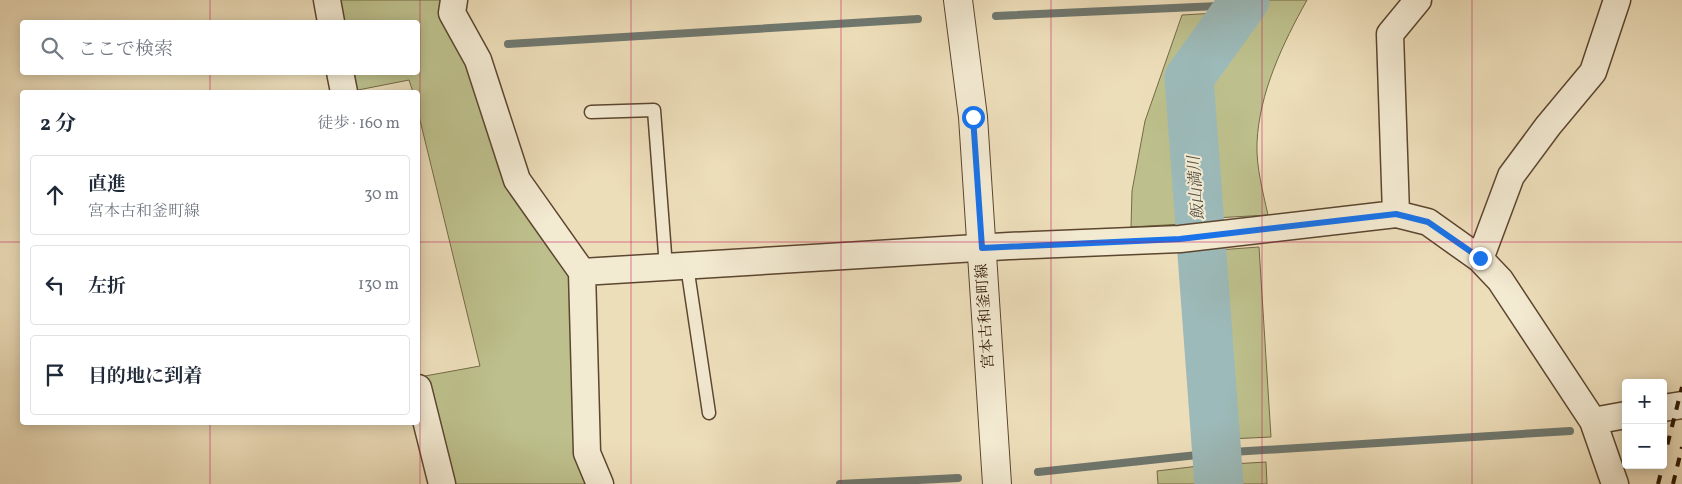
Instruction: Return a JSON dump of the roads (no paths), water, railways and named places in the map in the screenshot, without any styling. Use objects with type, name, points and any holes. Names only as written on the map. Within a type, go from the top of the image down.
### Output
[{"type":"street","points":[[326,0],[331,20]]},
{"type":"street","points":[[454,0],[452,12],[478,60],[517,180],[582,272],[587,453],[600,484]]},
{"type":"street","name":"宮本古和釜町線","points":[[958,0],[973,117],[997,484]]},
{"type":"street","points":[[1396,214],[1390,34],[1418,0]]},
{"type":"street","points":[[1480,258],[1511,176],[1548,126],[1593,72],[1617,0]]},
{"type":"street","points":[[341,75],[344,90]]},
{"type":"street","points":[[582,272],[982,248],[1180,239],[1396,214],[1428,222],[1480,258],[1500,280],[1593,421],[1615,484]]},
{"type":"street","points":[[420,396],[442,484]]},
{"type":"street","points":[[1667,407],[1682,405]]},
{"type":"street","points":[[1593,421],[1622,416]]},
{"type":"lane","points":[[591,112],[654,110],[677,266],[709,412]]},
{"type":"waterway","name":"飯山満川","points":[[1219,484],[1189,78],[1245,0]]},
{"type":"waterway","points":[[996,16],[1241,5]]},
{"type":"waterway","points":[[508,44],[918,19]]},
{"type":"waterway","points":[[1038,472],[1216,453],[1570,431]]},
{"type":"waterway","points":[[840,484],[958,478]]},
{"type":"railway","points":[[1667,446],[1682,387]]},
{"type":"railway","points":[[1673,484],[1682,447]]},
{"type":"railway","points":[[1658,484],[1662,469]]}]
